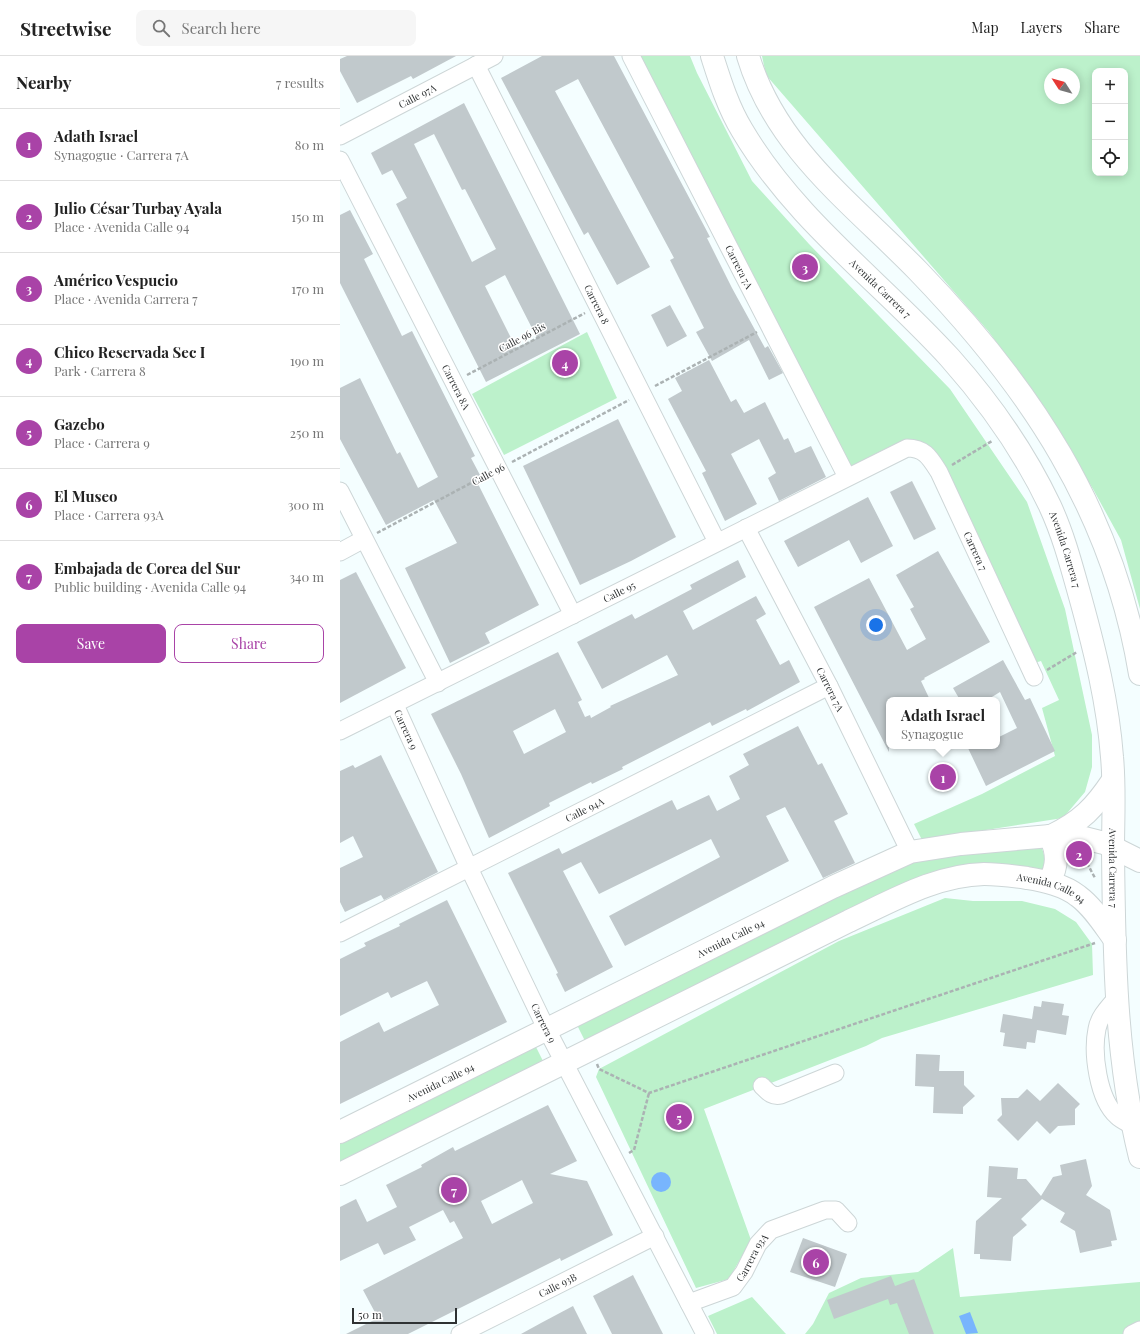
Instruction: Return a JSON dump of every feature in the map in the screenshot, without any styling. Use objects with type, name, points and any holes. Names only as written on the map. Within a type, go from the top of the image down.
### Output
[{"type":"main road","name":"Avenida Carrera 7","points":[[712,56],[736,118],[770,171],[826,235],[948,356],[1009,431],[1028,461],[1060,527],[1093,644],[1106,712],[1112,759],[1113,847],[1106,941],[1118,996],[1122,1064],[1140,1157]]},
{"type":"main road","points":[[748,56],[760,90],[768,105],[779,124],[798,149],[844,199],[944,298],[998,360],[1030,404],[1082,493],[1101,534],[1128,611],[1140,674]]},
{"type":"main road","points":[[1049,882],[1056,864],[1055,850],[1050,836],[1077,822],[1088,813],[1113,780]]},
{"type":"main road","name":"Avenida Calle 94","points":[[340,1132],[833,887],[910,852],[961,844],[1050,836],[1093,839],[1113,847],[1140,861]]},
{"type":"main road","name":"Avenida Calle 94","points":[[340,1174],[849,921],[915,890],[955,878],[983,874],[1049,882],[1068,889],[1089,905],[1106,941]]},
{"type":"street","name":"Calle 97A","points":[[340,136],[494,56]]},
{"type":"street","name":"Carrera 7A","points":[[631,56],[768,326],[847,477]]},
{"type":"street","name":"Carrera 8","points":[[476,65],[598,306],[638,395],[717,542]]},
{"type":"street","name":"Carrera 8A","points":[[340,160],[572,615]]},
{"type":"street","name":"Carrera 7","points":[[898,452],[907,448],[916,448],[924,452],[939,472],[1034,678]]},
{"type":"street","name":"Calle 95","points":[[340,731],[898,452]]},
{"type":"street","points":[[340,492],[438,683]]},
{"type":"street","name":"Carrera 7A","points":[[746,528],[830,686],[910,852]]},
{"type":"street","points":[[340,552],[364,539]]},
{"type":"street","name":"Calle 94A","points":[[340,933],[830,686]]},
{"type":"street","name":"Carrera 9","points":[[394,705],[469,868],[547,1028],[705,1334]]},
{"type":"street","points":[[762,1086],[769,1093],[775,1096],[781,1095],[835,1073]]},
{"type":"street","name":"Carrera 93A","points":[[689,1303],[733,1287],[744,1272],[758,1244],[770,1230],[825,1210],[836,1210],[848,1223]]},
{"type":"street","name":"Calle 93B","points":[[460,1334],[655,1236]]},
{"type":"street","points":[[1132,1334],[1140,1330]]},
{"type":"path","name":"Calle 96 Bis","points":[[454,382],[598,306]]},
{"type":"path","name":"Calle 96","points":[[364,539],[768,326]]},
{"type":"path","points":[[939,472],[1009,431]]},
{"type":"path","points":[[1034,678],[1093,644]]},
{"type":"path","points":[[1087,856],[1088,865],[1097,883]]},
{"type":"path","points":[[590,1050],[599,1069],[648,1093],[1106,941]]},
{"type":"path","points":[[616,1160],[634,1150],[648,1093]]},
{"type":"green space","points":[[631,56],[690,56],[697,73],[752,181],[809,244],[950,389],[1027,502],[1065,609],[1092,735],[1092,767],[1085,792],[1063,818],[922,840],[914,824],[982,794],[1055,756],[1042,708],[1059,700],[1041,661],[1028,665],[939,472],[916,448],[847,477]]},
{"type":"green space","points":[[762,56],[1140,56],[1140,609],[1121,540],[1093,489],[1038,400],[989,332],[766,75]]},
{"type":"green space","points":[[587,332],[617,398],[504,455],[472,394]]},
{"type":"green space","points":[[1042,848],[1046,862],[1044,870],[999,865],[585,1041],[576,1023],[858,883],[920,858]]},
{"type":"green space","points":[[945,898],[973,901],[1022,901],[1055,909],[1076,922],[1092,944],[1093,975],[882,1038],[866,1046],[704,1109],[751,1240],[729,1279],[696,1288],[596,1077],[599,1069],[839,941]]},
{"type":"green space","points":[[534,1043],[544,1063],[340,1165],[340,1140]]},
{"type":"green space","points":[[953,1248],[960,1297],[1140,1282],[1140,1334],[805,1334],[813,1324],[829,1293],[861,1278],[918,1272]]},
{"type":"green space","points":[[752,1297],[786,1334],[717,1334],[708,1316]]},
{"type":"water","points":[[661,1172],[668,1175],[671,1182],[668,1189],[661,1192],[654,1189],[651,1182],[654,1175]]},
{"type":"water","points":[[970,1312],[978,1333],[966,1334],[959,1316]]},
{"type":"building","points":[[347,56],[456,56],[413,79],[411,76],[357,103],[340,71],[340,59]]},
{"type":"building","points":[[542,56],[614,56],[710,237],[707,238],[732,288],[765,348],[768,346],[783,373],[769,380],[749,340],[712,361],[696,332],[704,328],[670,260],[674,258],[578,79],[555,91],[650,267],[617,285],[588,232],[584,235],[501,78]]},
{"type":"building","points":[[464,103],[580,334],[486,382],[396,204],[407,198],[392,170],[382,175],[371,153]],"holes":[[[434,134],[462,190],[465,189],[496,249],[472,262],[414,144]],[[505,275],[537,338],[516,348],[485,286]]]},
{"type":"building","points":[[350,210],[373,254],[364,259],[402,336],[412,331],[475,456],[471,458],[480,475],[475,478],[539,605],[485,633],[490,643],[450,663],[405,568],[457,543],[434,500],[386,525],[340,439],[340,388],[360,378],[397,454],[400,452],[418,488],[438,477],[340,283],[340,215]]},
{"type":"building","points":[[670,305],[687,336],[667,347],[651,315]]},
{"type":"building","points":[[709,360],[731,402],[736,399],[744,413],[765,402],[784,440],[788,438],[795,453],[811,446],[826,477],[779,501],[768,478],[776,473],[759,439],[731,454],[757,504],[725,521],[702,473],[706,471],[668,399],[682,391],[675,378]]},
{"type":"building","points":[[618,419],[676,537],[631,561],[580,585],[523,466]]},
{"type":"building","points":[[912,481],[936,529],[914,540],[890,492]]},
{"type":"building","points":[[868,497],[893,546],[861,563],[849,540],[798,567],[784,541]]},
{"type":"building","points":[[938,551],[990,642],[924,678],[925,679],[921,681],[929,697],[886,697],[886,746],[814,607],[869,578],[907,650],[926,639],[910,609],[914,607],[896,575]]},
{"type":"building","points":[[738,560],[746,577],[683,611],[693,630],[756,596],[766,614],[756,620],[780,665],[789,660],[800,682],[747,711],[746,709],[712,726],[710,722],[622,767],[623,769],[592,784],[591,782],[549,803],[550,806],[489,838],[461,774],[431,714],[558,652],[582,700],[578,702],[585,717],[590,715],[591,718],[611,707],[610,706],[678,675],[667,655],[602,689],[577,642],[632,614],[635,619],[692,589],[690,585]],"holes":[[[555,709],[566,732],[524,754],[513,731]]]},
{"type":"building","points":[[356,572],[406,668],[340,703],[340,580]]},
{"type":"building","points":[[1003,660],[1025,700],[1030,698],[1055,751],[986,786],[968,749],[1000,749],[1000,736],[1017,728],[1000,692],[992,697],[958,697],[953,688]]},
{"type":"building","points":[[798,726],[818,765],[822,763],[848,814],[834,821],[855,863],[823,878],[785,807],[766,816],[789,861],[625,946],[609,916],[720,857],[711,839],[599,894],[581,862],[563,871],[613,967],[565,992],[556,974],[558,973],[508,873],[559,848],[562,854],[672,800],[677,810],[709,795],[717,811],[740,799],[729,776],[749,765],[743,754]]},
{"type":"building","points":[[381,755],[438,872],[384,900],[381,895],[345,912],[340,902],[340,868],[363,857],[353,836],[340,843],[340,771],[353,765],[355,768]]},
{"type":"building","points":[[447,900],[507,1022],[340,1104],[340,1042],[379,1022],[384,1032],[439,1005],[427,981],[391,998],[388,992],[340,1016],[340,959],[366,946],[364,943],[400,926],[399,924]]},
{"type":"building","points":[[1042,1001],[1064,1004],[1062,1015],[1069,1016],[1066,1035],[1037,1030],[1035,1043],[1027,1042],[1026,1049],[1003,1046],[1005,1033],[1000,1032],[1003,1014],[1032,1019],[1034,1006],[1041,1007]]},
{"type":"building","points":[[916,1054],[940,1055],[939,1071],[964,1071],[964,1085],[975,1096],[963,1107],[963,1114],[933,1113],[934,1087],[915,1086]]},
{"type":"building","points":[[1058,1083],[1080,1104],[1075,1109],[1075,1125],[1058,1126],[1050,1134],[1037,1121],[1018,1141],[997,1120],[1002,1115],[1001,1098],[1018,1098],[1027,1089],[1040,1101]]},
{"type":"building","points":[[548,1105],[577,1161],[550,1174],[587,1181],[613,1235],[561,1261],[560,1258],[408,1334],[346,1334],[378,1318],[363,1290],[463,1238],[454,1221],[450,1223],[443,1210],[409,1227],[416,1240],[384,1255],[378,1243],[340,1261],[340,1207],[356,1199],[367,1222],[397,1207],[386,1185],[422,1167],[421,1165],[453,1147],[455,1151]],"holes":[[[522,1180],[533,1203],[492,1224],[481,1201]]]},
{"type":"building","points":[[676,1108],[682,1108],[687,1113],[685,1122],[682,1124],[676,1124],[671,1119],[671,1113]]},
{"type":"building","points":[[1086,1159],[1092,1186],[1086,1195],[1110,1210],[1117,1240],[1111,1241],[1112,1246],[1080,1253],[1075,1231],[1060,1222],[1065,1213],[1042,1199],[1021,1219],[1027,1225],[1013,1237],[1011,1261],[980,1259],[980,1254],[974,1254],[976,1221],[1002,1198],[987,1197],[989,1166],[1018,1168],[1017,1179],[1026,1179],[1041,1196],[1053,1177],[1062,1175],[1060,1165]]},
{"type":"building","points":[[803,1238],[847,1254],[835,1287],[790,1272]]},
{"type":"building","points":[[633,1275],[663,1334],[612,1334],[593,1296]]},
{"type":"building","points":[[891,1276],[895,1286],[914,1279],[934,1334],[909,1334],[897,1303],[890,1305],[888,1299],[834,1319],[827,1300]]},
{"type":"building","points":[[573,1306],[587,1334],[521,1334],[541,1323]]},
{"type":"place","name":"Américo Vespucio","points":[[805,267]]},
{"type":"place","name":"Chico Reservada Sec I","points":[[565,363]]},
{"type":"place","name":"Adath Israel","points":[[943,777]]},
{"type":"place","name":"Julio César Turbay Ayala","points":[[1079,854]]},
{"type":"place","name":"Gazebo","points":[[679,1117]]},
{"type":"place","name":"Embajada de Corea del Sur","points":[[454,1190]]},
{"type":"place","name":"El Museo","points":[[816,1262]]}]
